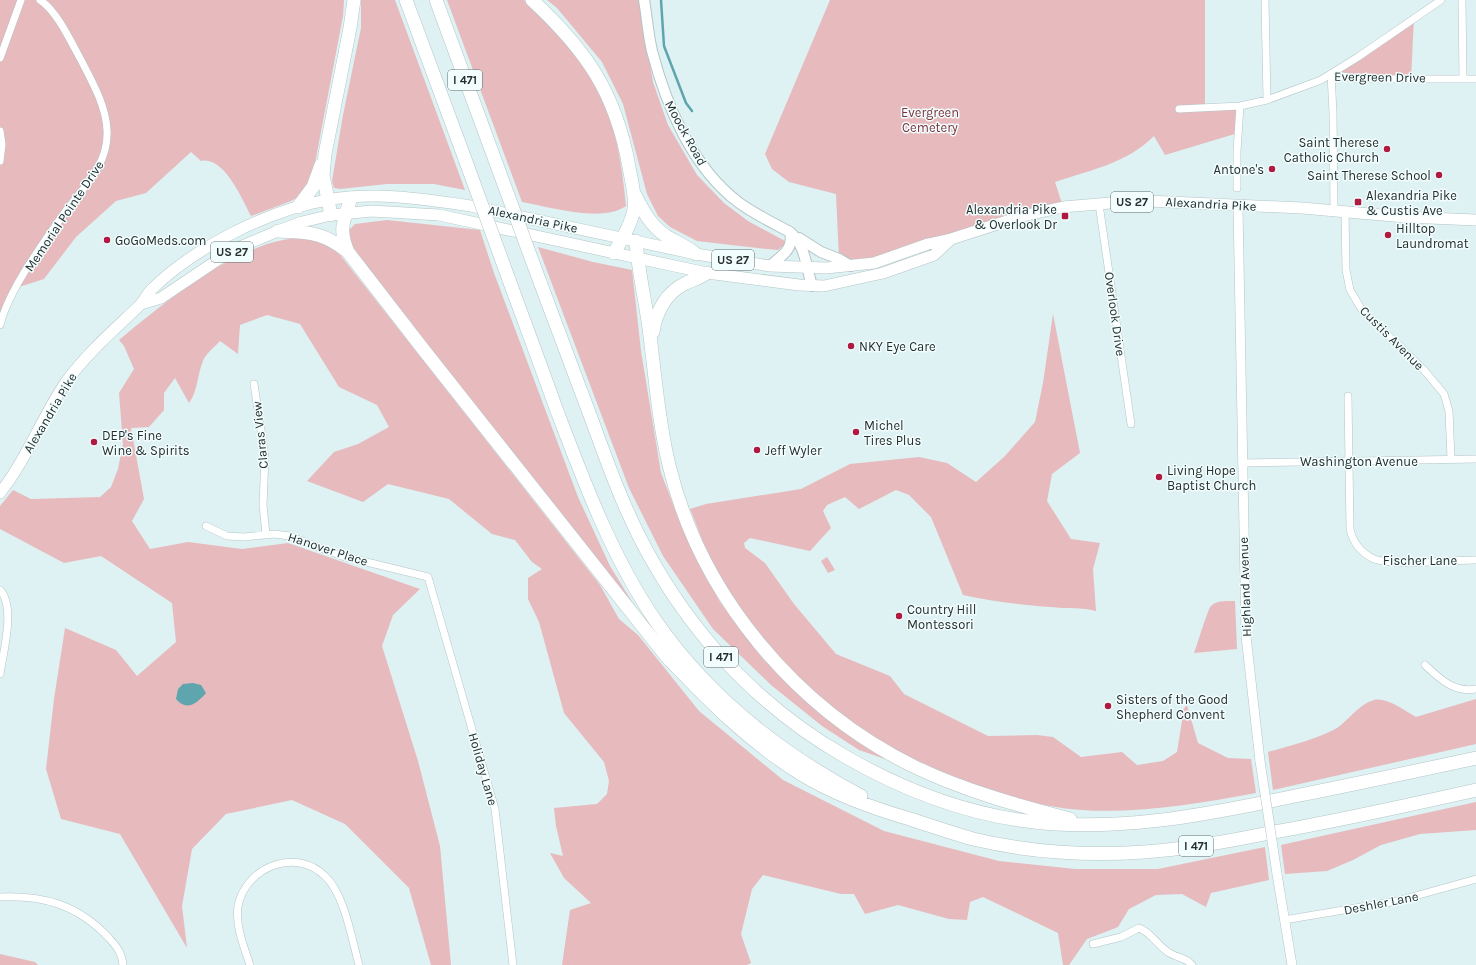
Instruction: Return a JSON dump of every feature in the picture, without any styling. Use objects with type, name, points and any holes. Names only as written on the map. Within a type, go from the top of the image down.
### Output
[{"type":"highway","points":[[331,215],[323,175],[325,154],[350,28],[354,0]]},
{"type":"highway","name":"I 471","points":[[406,0],[578,466],[603,526],[655,620],[688,662],[721,698],[772,741],[821,774],[914,820],[976,839],[1030,849],[1095,854],[1143,852],[1210,844],[1328,822],[1476,790]]},
{"type":"highway","name":"I 471","points":[[436,0],[609,467],[643,544],[669,590],[702,636],[747,684],[774,709],[805,732],[859,765],[895,783],[961,808],[986,814],[1052,823],[1093,824],[1146,821],[1208,814],[1476,758]]},
{"type":"highway","points":[[532,0],[578,46],[603,85],[621,130],[633,190],[634,207],[622,238],[614,253]]},
{"type":"highway","points":[[298,207],[313,187],[325,154]]},
{"type":"highway","points":[[633,190],[643,211],[652,224],[664,234],[696,254]]},
{"type":"highway","points":[[351,198],[342,231],[342,239],[348,252],[427,355],[662,650],[710,703],[743,733],[813,781],[841,796],[914,820]]},
{"type":"highway","points":[[278,231],[319,234],[328,238],[348,252]]},
{"type":"highway","points":[[636,241],[637,258],[651,343],[658,401],[669,465],[692,534],[718,584],[738,615],[772,658],[817,702],[840,720],[885,750],[915,767],[972,792],[1093,824]]},
{"type":"highway","points":[[651,343],[654,322],[661,306],[671,293],[684,284],[707,274]]},
{"type":"main road","name":"Moock Road","points":[[644,0],[652,49],[662,84],[691,147],[718,183],[738,202],[790,232],[798,239],[803,248],[812,286]]},
{"type":"main road","name":"Alexandria Pike","points":[[0,493],[12,477],[66,382],[106,336],[141,304],[151,289],[183,264],[212,245],[253,223],[298,207],[328,200],[374,196],[417,198],[459,204],[696,254],[770,266],[807,268],[851,266],[874,263],[928,244],[951,239],[1023,216],[1063,208],[1099,204],[1148,201],[1238,202],[1405,217],[1476,220]]},
{"type":"main road","name":"Alexandria Pike","points":[[141,304],[161,298],[219,259],[242,246],[302,222],[346,213],[395,211],[440,214],[707,274],[812,286],[831,285],[883,273],[934,255],[951,239]]},
{"type":"main road","points":[[770,266],[790,247],[790,232]]},
{"type":"main road","points":[[790,232],[821,252],[839,259],[851,266]]},
{"type":"main road","points":[[799,285],[807,268]]},
{"type":"street","points":[[0,58],[21,0]]},
{"type":"street","name":"Memorial Pointe Drive","points":[[0,325],[12,295],[33,260],[103,160],[106,148],[107,130],[101,102],[89,75],[65,32],[51,12],[40,0]]},
{"type":"street","points":[[1265,0],[1267,100]]},
{"type":"street","points":[[1331,74],[1441,0]]},
{"type":"street","points":[[1462,0],[1463,79]]},
{"type":"street","name":"Evergreen Drive","points":[[1179,109],[1240,106],[1267,100],[1331,74],[1358,79],[1476,79]]},
{"type":"street","name":"Custis Avenue","points":[[1331,74],[1339,210],[1346,270],[1350,290],[1362,310],[1424,370],[1444,394],[1449,411],[1451,459]]},
{"type":"street","points":[[1238,188],[1237,151],[1240,106]]},
{"type":"street","points":[[0,131],[2,144],[0,161]]},
{"type":"street","name":"Highland Avenue","points":[[1238,202],[1242,463],[1248,661],[1260,761],[1292,965]]},
{"type":"street","name":"Overlook Drive","points":[[1099,204],[1131,424]]},
{"type":"street","name":"Claras View","points":[[254,384],[265,458],[263,505],[266,534]]},
{"type":"street","name":"Fischer Lane","points":[[1348,396],[1350,529],[1355,542],[1361,550],[1373,558],[1384,561],[1476,560]]},
{"type":"street","name":"Washington Avenue","points":[[1242,463],[1476,459]]},
{"type":"street","name":"Hanover Place","points":[[206,526],[227,536],[266,534],[289,536],[342,556],[428,577]]},
{"type":"street","name":"Holiday Lane","points":[[428,577],[492,794],[513,965]]},
{"type":"street","points":[[0,590],[7,604],[8,617],[0,674]]},
{"type":"street","points":[[1425,665],[1452,686],[1462,690],[1476,689]]},
{"type":"street","points":[[250,965],[239,928],[238,912],[240,899],[247,885],[259,872],[280,863],[290,862],[306,865],[320,872],[327,878],[338,894],[359,965]]},
{"type":"street","name":"Deshler Lane","points":[[1284,920],[1397,901],[1476,879]]},
{"type":"street","points":[[0,896],[35,897],[55,902],[87,918],[104,932],[118,948],[123,965]]},
{"type":"street","points":[[1093,944],[1121,937],[1139,928],[1154,938],[1167,952],[1184,958],[1192,965]]},
{"type":"green space","points":[[0,0],[344,0],[343,16],[312,179],[303,194],[291,201],[251,216],[225,172],[217,165],[209,161],[201,161],[191,152],[146,193],[116,201],[76,237],[44,279],[14,287],[0,315]]},
{"type":"green space","points":[[361,0],[395,0],[465,190],[434,184],[387,184],[340,189],[334,188],[332,181],[343,115],[361,28]]},
{"type":"green space","points":[[447,0],[524,0],[574,50],[597,84],[610,117],[619,153],[626,206],[616,211],[590,214],[522,202]]},
{"type":"green space","points":[[547,0],[639,0],[653,82],[668,125],[697,175],[724,203],[748,221],[785,241],[784,245],[778,250],[697,241],[670,227],[658,216],[647,194],[623,104],[602,62],[557,8]]},
{"type":"green space","name":"Evergreen Cemetery","points":[[830,0],[1205,0],[1205,109],[1240,106],[1238,133],[1165,155],[1154,136],[1132,153],[1108,165],[1055,182],[1063,207],[874,263],[839,259],[836,194],[789,182],[772,169],[765,154]]},
{"type":"green space","points":[[1414,18],[1411,78],[1331,74]]},
{"type":"green space","points":[[387,220],[480,230],[494,273],[578,497],[610,566],[645,623],[367,269],[350,242],[348,231],[355,224]]},
{"type":"green space","points":[[298,237],[328,243],[341,256],[600,585],[619,619],[638,635],[699,711],[783,780],[884,831],[999,861],[1075,869],[1158,869],[1265,847],[1269,880],[1211,893],[1206,907],[1182,894],[1156,895],[1129,909],[1118,927],[1087,939],[1069,965],[1063,965],[1058,933],[983,897],[970,902],[967,920],[949,919],[898,905],[865,914],[854,894],[841,894],[763,875],[752,889],[741,934],[751,963],[747,965],[562,965],[570,910],[591,903],[564,878],[550,853],[563,856],[556,826],[554,808],[597,804],[607,794],[609,781],[604,762],[564,713],[539,622],[528,599],[528,578],[542,569],[532,562],[515,540],[492,534],[449,499],[388,484],[363,502],[307,481],[334,452],[358,444],[389,427],[377,405],[339,387],[300,324],[267,315],[240,325],[238,354],[220,341],[208,353],[204,358],[196,388],[189,403],[175,378],[164,393],[164,410],[149,427],[131,428],[144,499],[132,521],[150,549],[188,542],[242,549],[288,543],[420,589],[393,615],[382,646],[418,761],[440,846],[451,965],[431,965],[409,888],[345,824],[292,800],[226,814],[192,849],[182,906],[187,948],[120,834],[61,819],[46,769],[54,699],[65,628],[116,650],[137,676],[176,642],[172,603],[101,556],[64,563],[0,529],[0,506],[13,490],[31,499],[100,497],[111,487],[118,469],[123,444],[119,393],[134,369],[124,346],[119,340],[169,300],[223,264],[266,244]]},
{"type":"green space","points":[[538,247],[593,262],[632,270],[641,351],[661,473],[682,527],[720,602],[763,659],[818,712],[885,759],[859,750],[822,726],[771,685],[713,629],[663,556],[629,488]]},
{"type":"green space","points":[[1053,314],[1080,453],[1052,474],[1047,501],[1071,539],[1100,543],[1093,569],[1096,611],[987,600],[963,595],[931,517],[909,495],[896,490],[859,509],[845,497],[827,505],[823,511],[831,528],[810,551],[750,538],[744,543],[745,548],[765,563],[794,604],[836,654],[890,676],[904,694],[988,736],[1037,735],[1053,737],[1081,757],[1122,752],[1137,765],[1163,761],[1177,752],[1182,721],[1180,713],[1187,705],[1198,743],[1228,758],[1251,759],[1256,793],[1169,807],[1103,811],[1066,808],[1020,800],[961,780],[881,742],[856,726],[831,707],[806,685],[783,662],[742,610],[704,545],[690,509],[706,504],[801,489],[850,464],[919,457],[947,463],[976,482],[1005,456],[1035,422],[1043,383]]},
{"type":"green space","points":[[827,557],[835,570],[828,573],[821,561]]},
{"type":"green space","points":[[1235,601],[1237,649],[1194,653],[1211,606],[1219,602]]},
{"type":"green space","points":[[1476,699],[1476,744],[1273,790],[1268,752],[1321,736],[1337,728],[1369,702],[1379,700],[1390,702],[1416,717]]},
{"type":"green space","points":[[1476,802],[1476,830],[1420,834],[1381,845],[1353,860],[1327,871],[1285,874],[1281,845]]},
{"type":"green space","points":[[0,954],[35,962],[38,965],[0,965]]},
{"type":"water","points":[[193,683],[201,685],[206,693],[192,705],[184,705],[180,703],[176,699],[178,689],[183,684]]},
{"type":"waterway","points":[[661,0],[664,46],[686,103],[692,111]]},
{"type":"place","name":"Saint Therese Catholic Church","points":[[1387,149]]},
{"type":"place","name":"Antone's","points":[[1272,169]]},
{"type":"place","name":"Saint Therese School","points":[[1439,175]]},
{"type":"place","name":"Alexandria Pike & Custis Ave","points":[[1358,202]]},
{"type":"place","name":"Alexandria Pike & Overlook Dr","points":[[1065,216]]},
{"type":"place","name":"Hilltop Laundromat","points":[[1388,235]]},
{"type":"place","name":"GoGoMeds.com","points":[[107,240]]},
{"type":"place","name":"NKY Eye Care","points":[[851,346]]},
{"type":"place","name":"Michel Tires Plus","points":[[856,432]]},
{"type":"place","name":"DEP's Fine Wine & Spirits","points":[[94,442]]},
{"type":"place","name":"Jeff Wyler","points":[[757,450]]},
{"type":"place","name":"Living Hope Baptist Church","points":[[1159,477]]},
{"type":"place","name":"Country Hill Montessori","points":[[899,616]]},
{"type":"place","name":"Sisters of the Good Shepherd Convent","points":[[1108,706]]}]
